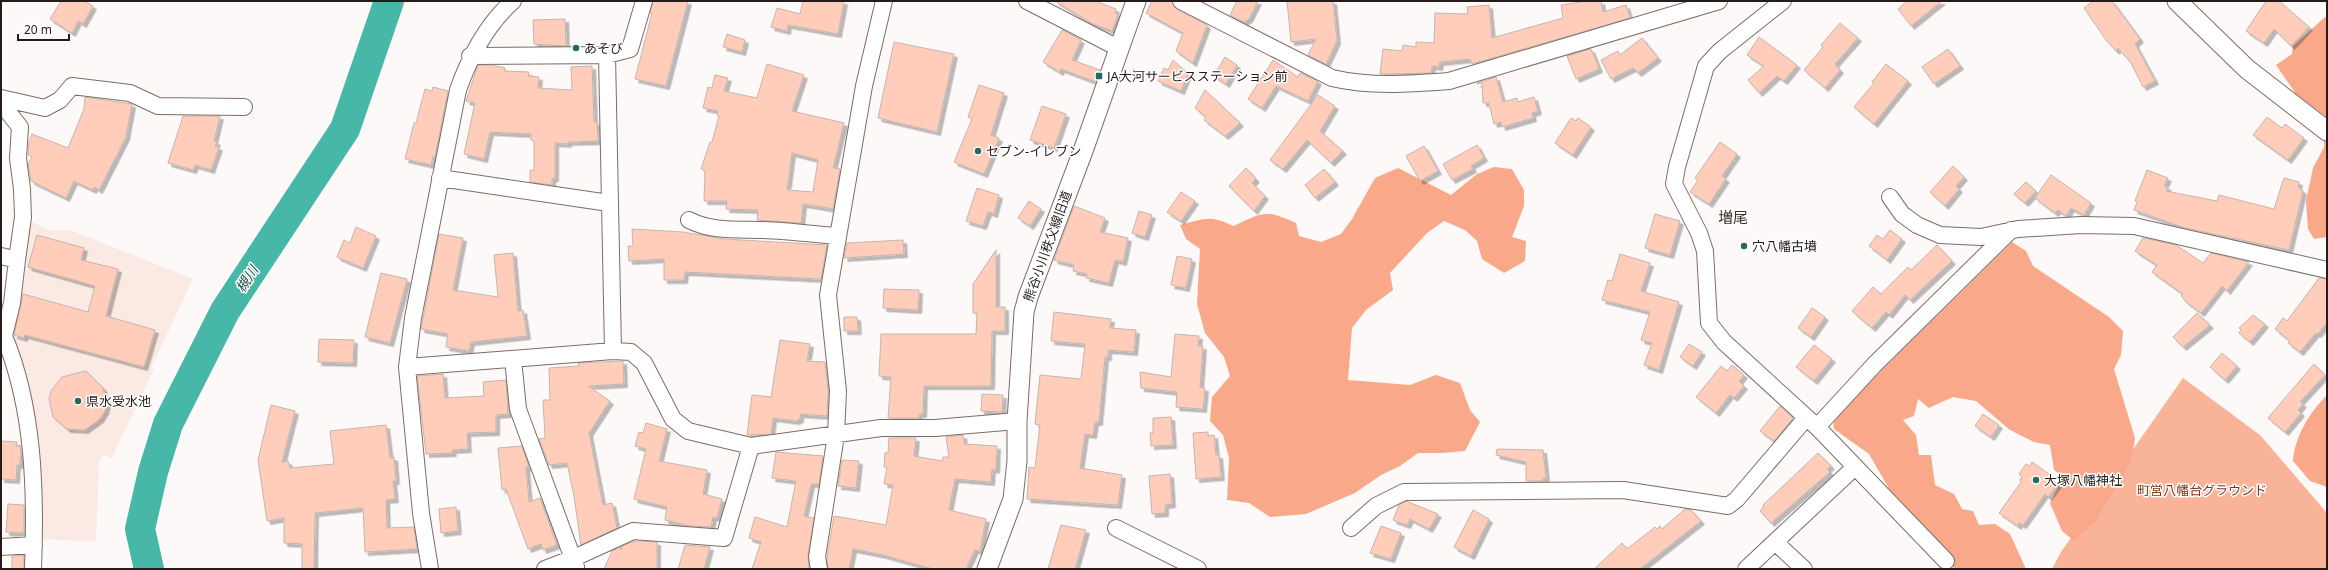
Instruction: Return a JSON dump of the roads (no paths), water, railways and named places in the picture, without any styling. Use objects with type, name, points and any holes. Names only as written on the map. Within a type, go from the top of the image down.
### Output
[{"type":"street","points":[[430,569],[421,513],[407,367],[413,318],[458,90],[470,56],[485,33],[513,1]]},
{"type":"street","points":[[470,56],[607,55],[630,49],[644,1]]},
{"type":"street","points":[[819,569],[817,557],[836,435],[838,391],[828,294],[864,86],[884,1]]},
{"type":"street","points":[[1027,1],[1120,50]]},
{"type":"street","name":"熊谷小川秩父線旧道","points":[[987,569],[1013,499],[1017,461],[1017,421],[1024,312],[1028,297],[1120,50],[1136,1]]},
{"type":"street","points":[[1181,1],[1332,78],[1349,82],[1409,84],[1449,81],[1719,1]]},
{"type":"street","points":[[1783,1],[1720,51],[1706,66],[1674,184],[1699,233],[1705,251],[1709,323],[1724,342],[1811,422],[1946,561]]},
{"type":"street","points":[[2177,1],[2247,70],[2327,131]]},
{"type":"street","points":[[607,55],[613,351]]},
{"type":"street","points":[[1,98],[45,108],[60,100],[72,86],[130,93],[158,106],[244,107]]},
{"type":"street","points":[[1,104],[20,127],[18,158],[23,217],[12,303],[2,335],[22,391],[34,500],[33,569]]},
{"type":"street","points":[[440,178],[609,203]]},
{"type":"street","points":[[1890,197],[1902,214],[1917,225],[1940,235],[1981,236],[2011,230],[2081,225],[2134,226],[2327,270]]},
{"type":"street","points":[[689,220],[699,226],[715,229],[791,232],[837,236]]},
{"type":"street","points":[[1351,528],[1376,506],[1404,492],[1623,490],[1728,506],[1737,500],[1811,422],[1874,366],[2011,230]]},
{"type":"street","points":[[1,256],[17,260]]},
{"type":"street","points":[[407,367],[613,351],[631,352],[644,363],[673,419],[688,431],[751,446],[881,428],[935,428],[1017,421]]},
{"type":"street","points":[[513,359],[518,410],[550,501],[575,564]]},
{"type":"street","points":[[545,569],[575,564],[633,531],[724,538],[751,446]]},
{"type":"street","points":[[1746,569],[1855,467]]},
{"type":"street","points":[[1116,528],[1198,569]]},
{"type":"street","points":[[1774,542],[1804,569]]},
{"type":"street","points":[[1,547],[34,545]]},
{"type":"waterway","name":"槻川","points":[[149,569],[140,529],[153,472],[168,424],[225,311],[345,129],[389,1]]},
{"type":"place","name":"あそび","points":[[576,48]]},
{"type":"place","name":"JA大河サービスステーション前","points":[[1099,76]]},
{"type":"place","name":"セブン-イレブン","points":[[978,151]]},
{"type":"place","name":"穴八幡古墳","points":[[1744,246]]},
{"type":"place","name":"県水受水池","points":[[78,401]]},
{"type":"place","name":"大塚八幡神社","points":[[2036,480]]},
{"type":"district","name":"増尾","points":[[1733,218]]},
{"type":"park label","name":"町営八幡台グラウンド","points":[[2202,490]]}]
